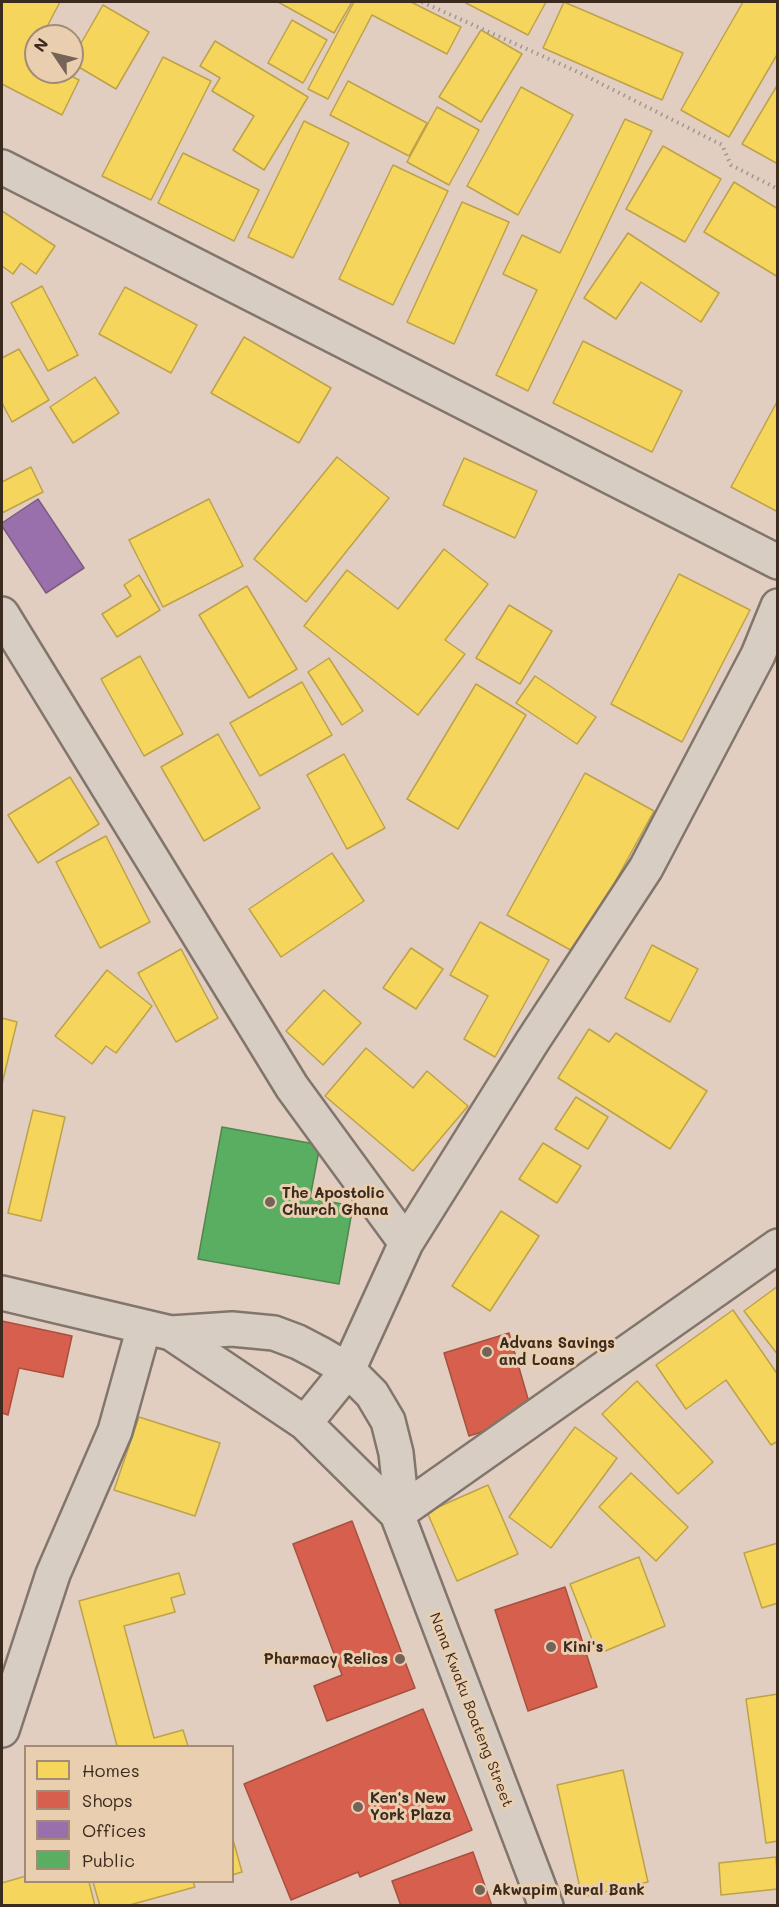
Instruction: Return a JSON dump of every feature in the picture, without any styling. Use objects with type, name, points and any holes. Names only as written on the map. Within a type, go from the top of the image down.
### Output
[{"type":"street","points":[[2,167],[777,562]]},
{"type":"street","points":[[305,1423],[348,1370],[406,1243],[532,1042],[646,868],[758,655],[777,606]]},
{"type":"street","points":[[2,615],[292,1087],[406,1243]]},
{"type":"street","points":[[397,1514],[777,1246]]},
{"type":"street","points":[[2,1293],[158,1330],[232,1329],[274,1333],[298,1342],[348,1370],[372,1394],[388,1422],[396,1453],[400,1491],[397,1514]]},
{"type":"street","points":[[158,1330],[305,1423],[397,1514]]},
{"type":"street","points":[[2,1730],[53,1575],[158,1330]]},
{"type":"street","name":"Nana Kwaku Boateng Street","points":[[397,1514],[546,1905]]},
{"type":"path","points":[[422,2],[578,72],[722,145],[731,165],[777,189]]},
{"type":"building: Homes","points":[[2,2],[60,2],[48,24],[24,24],[24,84],[77,84],[62,115],[2,84]]},
{"type":"building: Homes","points":[[278,2],[352,2],[334,33]]},
{"type":"building: Homes","points":[[354,2],[411,2],[461,27],[447,54],[372,15],[328,99],[308,89]]},
{"type":"building: Homes","points":[[464,2],[546,2],[528,35]]},
{"type":"building: Homes","points":[[564,2],[683,53],[662,100],[543,48]]},
{"type":"building: Homes","points":[[743,2],[778,2],[778,53],[729,137],[681,110]]},
{"type":"building: Homes","points":[[103,5],[149,32],[116,89],[84,70],[84,38]]},
{"type":"building: Homes","points":[[292,20],[327,40],[303,83],[268,63]]},
{"type":"building: Homes","points":[[481,30],[522,54],[481,122],[439,97]]},
{"type":"building: Homes","points":[[215,41],[308,97],[264,170],[233,150],[254,116],[212,91],[220,78],[200,66]]},
{"type":"building: Homes","points":[[163,57],[211,81],[151,200],[102,176]]},
{"type":"building: Homes","points":[[348,81],[427,123],[409,156],[330,115]]},
{"type":"building: Homes","points":[[778,84],[778,164],[742,144]]},
{"type":"building: Homes","points":[[521,87],[573,115],[518,215],[467,186]]},
{"type":"building: Homes","points":[[437,107],[479,130],[449,185],[407,162]]},
{"type":"building: Homes","points":[[625,119],[652,131],[528,391],[496,375],[537,290],[503,274],[522,235],[560,253]]},
{"type":"building: Homes","points":[[304,121],[349,143],[293,258],[248,237]]},
{"type":"building: Homes","points":[[663,146],[721,179],[685,242],[626,209]]},
{"type":"building: Homes","points":[[183,153],[259,190],[234,241],[158,203]]},
{"type":"building: Homes","points":[[393,165],[448,191],[393,305],[339,279]]},
{"type":"building: Homes","points":[[734,182],[778,209],[778,277],[704,232]]},
{"type":"building: Homes","points":[[462,202],[509,222],[454,344],[407,322]]},
{"type":"building: Homes","points":[[2,211],[55,246],[36,274],[21,263],[13,274],[2,266]]},
{"type":"building: Homes","points":[[628,233],[719,293],[701,322],[641,282],[616,319],[584,298]]},
{"type":"building: Homes","points":[[42,286],[78,355],[48,371],[11,303]]},
{"type":"building: Homes","points":[[125,287],[197,325],[171,373],[99,334]]},
{"type":"building: Homes","points":[[244,337],[331,388],[299,443],[211,393]]},
{"type":"building: Homes","points":[[583,341],[682,391],[652,452],[553,403]]},
{"type":"building: Homes","points":[[19,349],[49,400],[12,422],[2,403],[2,358]]},
{"type":"building: Homes","points":[[95,377],[119,413],[73,443],[50,407]]},
{"type":"building: Homes","points":[[778,400],[778,512],[731,487]]},
{"type":"building: Homes","points":[[337,457],[389,498],[306,602],[254,559]]},
{"type":"building: Homes","points":[[464,458],[537,491],[515,538],[443,505]]},
{"type":"building: Homes","points":[[31,467],[43,492],[2,513],[2,482]]},
{"type":"building: Homes","points":[[209,499],[243,566],[163,607],[129,540]]},
{"type":"building: Homes","points":[[444,549],[488,584],[445,640],[465,654],[418,715],[304,626],[347,570],[398,609]]},
{"type":"building: Homes","points":[[679,574],[750,610],[682,742],[611,704]]},
{"type":"building: Homes","points":[[139,575],[160,610],[117,637],[102,614],[131,596],[124,585]]},
{"type":"building: Homes","points":[[247,586],[297,669],[249,698],[199,615]]},
{"type":"building: Homes","points":[[509,605],[552,631],[520,684],[476,658]]},
{"type":"building: Homes","points":[[140,656],[183,734],[144,756],[101,679]]},
{"type":"building: Homes","points":[[329,658],[363,711],[342,725],[308,672]]},
{"type":"building: Homes","points":[[535,676],[596,717],[577,744],[516,703]]},
{"type":"building: Homes","points":[[302,682],[332,735],[260,776],[230,723]]},
{"type":"building: Homes","points":[[476,684],[526,715],[458,829],[407,799]]},
{"type":"building: Homes","points":[[218,734],[260,808],[204,841],[161,767]]},
{"type":"building: Homes","points":[[344,754],[385,828],[347,849],[307,775]]},
{"type":"building: Homes","points":[[585,773],[654,811],[576,953],[507,915]]},
{"type":"building: Homes","points":[[70,777],[99,824],[38,863],[8,815]]},
{"type":"building: Homes","points":[[106,836],[150,922],[100,948],[56,862]]},
{"type":"building: Homes","points":[[332,853],[364,901],[281,957],[249,909]]},
{"type":"building: Homes","points":[[480,922],[549,960],[495,1057],[464,1039],[488,996],[450,975]]},
{"type":"building: Homes","points":[[652,945],[698,969],[670,1022],[625,998]]},
{"type":"building: Homes","points":[[411,948],[443,969],[416,1009],[383,988]]},
{"type":"building: Homes","points":[[181,949],[218,1018],[176,1042],[138,973]]},
{"type":"building: Homes","points":[[107,970],[152,1006],[116,1053],[106,1046],[92,1064],[55,1036]]},
{"type":"building: Homes","points":[[324,990],[361,1023],[323,1065],[286,1031]]},
{"type":"building: Homes","points":[[2,1018],[17,1022],[2,1084]]},
{"type":"building: Homes","points":[[589,1029],[609,1042],[616,1033],[707,1091],[670,1149],[558,1078]]},
{"type":"building: Homes","points":[[366,1048],[413,1088],[427,1071],[468,1106],[413,1171],[325,1096]]},
{"type":"building: Homes","points":[[576,1097],[608,1117],[588,1149],[555,1129]]},
{"type":"building: Homes","points":[[33,1110],[65,1117],[41,1221],[8,1213]]},
{"type":"building: Homes","points":[[543,1143],[581,1166],[557,1203],[519,1179]]},
{"type":"building: Homes","points":[[501,1211],[539,1236],[490,1311],[452,1286]]},
{"type":"building: Homes","points":[[778,1286],[778,1355],[744,1311]]},
{"type":"building: Homes","points":[[733,1310],[778,1375],[778,1441],[771,1445],[726,1380],[686,1409],[656,1365]]},
{"type":"building: Homes","points":[[637,1381],[713,1462],[678,1494],[602,1414]]},
{"type":"building: Homes","points":[[139,1417],[220,1443],[195,1516],[114,1490]]},
{"type":"building: Homes","points":[[575,1427],[617,1458],[551,1548],[509,1517]]},
{"type":"building: Homes","points":[[631,1473],[688,1527],[656,1561],[599,1507]]},
{"type":"building: Homes","points":[[488,1485],[518,1554],[457,1581],[427,1512]]},
{"type":"building: Homes","points":[[778,1543],[778,1603],[762,1608],[744,1553]]},
{"type":"building: Homes","points":[[639,1557],[665,1626],[598,1654],[570,1584]]},
{"type":"building: Homes","points":[[179,1573],[185,1594],[171,1598],[175,1612],[124,1626],[154,1738],[183,1730],[188,1745],[117,1745],[79,1601]]},
{"type":"building: Homes","points":[[778,1694],[778,1841],[766,1843],[746,1699]]},
{"type":"building: Homes","points":[[623,1770],[648,1882],[582,1897],[557,1785]]},
{"type":"building: Homes","points":[[234,1843],[242,1872],[234,1874]]},
{"type":"building: Homes","points":[[776,1857],[778,1889],[721,1895],[719,1863]]},
{"type":"building: Homes","points":[[24,1877],[24,1883],[89,1883],[95,1906],[2,1906],[2,1883]]},
{"type":"building: Homes","points":[[93,1883],[193,1883],[195,1887],[126,1906],[100,1906]]},
{"type":"building: Shops","points":[[2,1321],[72,1336],[63,1377],[19,1368],[8,1415],[2,1413]]},
{"type":"building: Shops","points":[[509,1333],[533,1416],[469,1436],[444,1353]]},
{"type":"building: Shops","points":[[352,1521],[415,1688],[327,1721],[314,1686],[342,1675],[293,1544]]},
{"type":"building: Shops","points":[[565,1587],[597,1687],[528,1711],[495,1610]]},
{"type":"building: Shops","name":"Ken's New York Plaza","points":[[423,1709],[472,1830],[360,1877],[358,1872],[291,1900],[244,1784]]},
{"type":"building: Shops","points":[[473,1852],[492,1906],[401,1906],[392,1881]]},
{"type":"building: Offices","points":[[38,499],[84,568],[46,593],[2,526],[2,523]]},
{"type":"building: Public","name":"The Apostolic Church Ghana","points":[[222,1127],[320,1145],[310,1198],[353,1206],[339,1284],[198,1259]]},
{"type":"place","name":"The Apostolic Church Ghana","points":[[270,1202]]},
{"type":"place","name":"Advans Savings and Loans","points":[[487,1352]]},
{"type":"place","name":"Kini's","points":[[551,1647]]},
{"type":"place","name":"Pharmacy Relics","points":[[400,1659]]},
{"type":"place","name":"Ken's New York Plaza","points":[[358,1807]]},
{"type":"place","name":"Akwapim Rural Bank","points":[[480,1890]]}]
